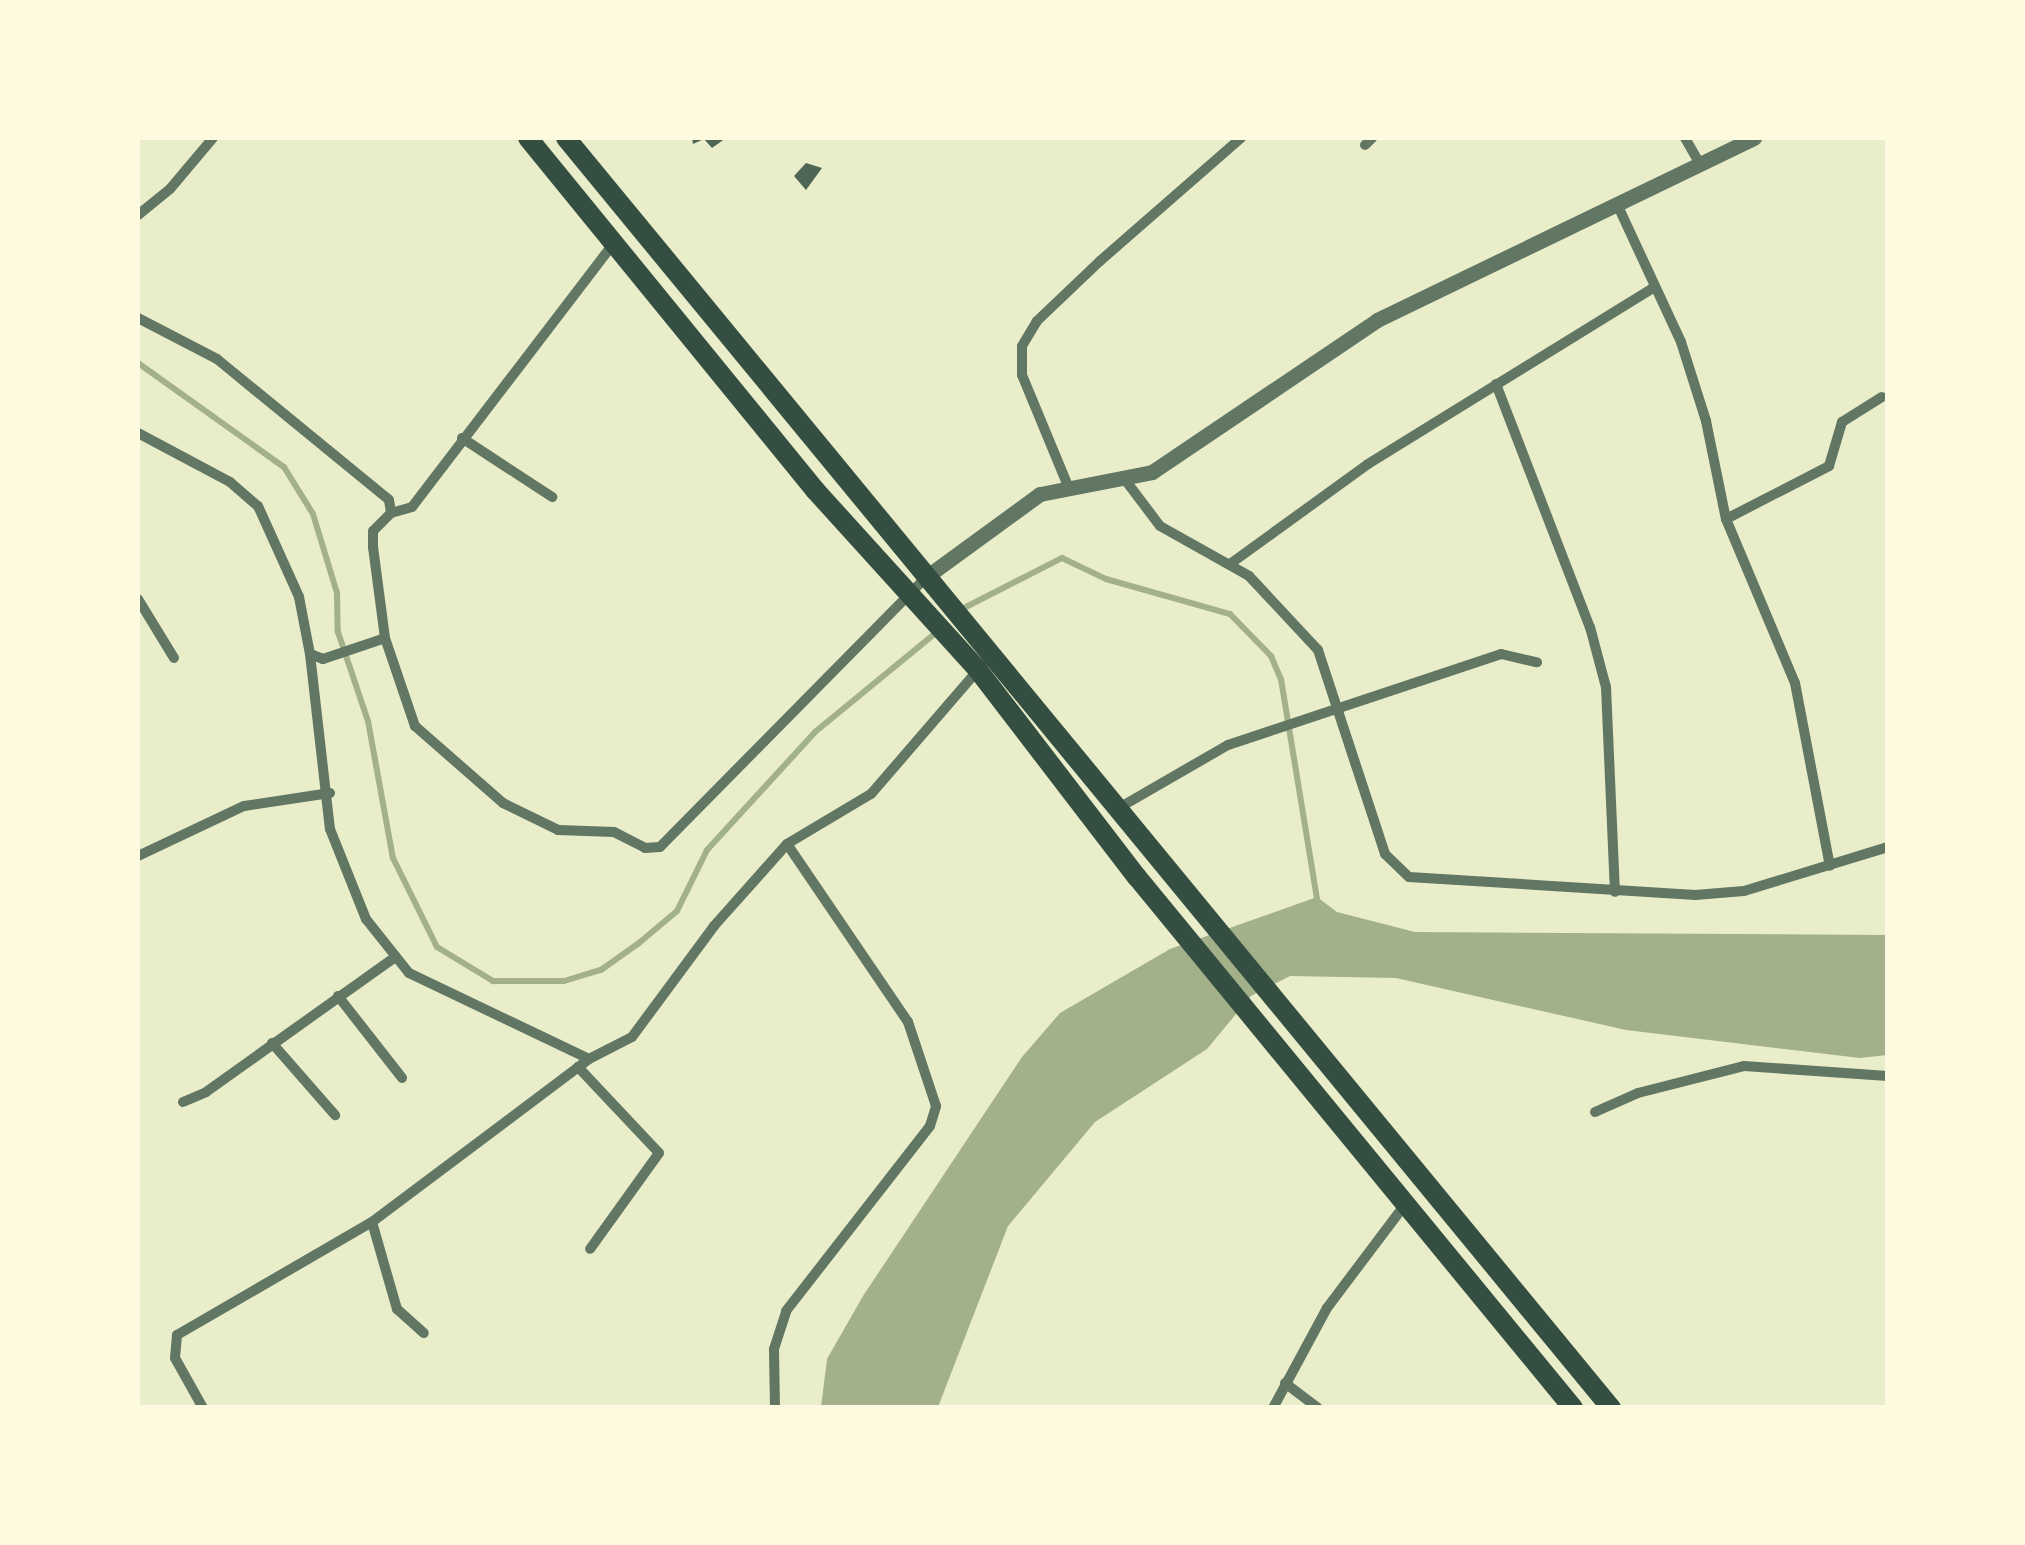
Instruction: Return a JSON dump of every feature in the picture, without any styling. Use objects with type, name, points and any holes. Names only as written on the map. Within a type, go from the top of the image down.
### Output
[{"type":"highway","points":[[528,138],[913,601],[978,670],[1138,877],[1296,1068],[1403,1206],[1572,1408]]},
{"type":"highway","points":[[566,138],[1117,808],[1320,1048],[1611,1408]]},
{"type":"street","points":[[138,215],[170,189],[213,138]]},
{"type":"street","points":[[1068,486],[1022,375],[1022,346],[1037,322],[1100,261],[1241,138]]},
{"type":"street","points":[[1684,138],[1700,164]]},
{"type":"street","points":[[613,244],[412,507],[391,512],[372,538],[385,638],[416,726],[503,803],[558,830],[614,832],[655,850],[913,601],[926,576],[1027,501],[1068,486],[1126,481],[1152,472],[1377,320],[1754,138]]},
{"type":"street","points":[[1617,204],[1655,287],[1706,421],[1726,519],[1795,683],[1830,866]]},
{"type":"street","points":[[1230,564],[1368,464],[1655,287]]},
{"type":"street","points":[[138,318],[216,359],[373,481],[391,512]]},
{"type":"street","points":[[1496,384],[1590,627],[1606,687],[1616,892]]},
{"type":"street","points":[[1726,519],[1828,466],[1842,422],[1882,397]]},
{"type":"street","points":[[138,433],[230,482],[258,506],[299,597],[330,792],[330,829],[348,880],[394,958],[409,973],[589,1059]]},
{"type":"street","points":[[462,438],[552,497]]},
{"type":"street","points":[[1126,481],[1176,539],[1230,564],[1272,596],[1318,650],[1386,854],[1409,877],[1616,892],[1744,891],[1888,847]]},
{"type":"street","points":[[138,599],[174,658]]},
{"type":"street","points":[[310,654],[338,655],[385,638]]},
{"type":"street","points":[[1117,808],[1200,757],[1268,733],[1340,713],[1501,654],[1537,662]]},
{"type":"street","points":[[202,1408],[175,1358],[177,1335],[372,1222],[589,1059],[632,1038],[714,926],[787,844],[871,794],[978,670]]},
{"type":"street","points":[[138,856],[244,806],[330,792]]},
{"type":"street","points":[[775,1408],[774,1349],[786,1311],[930,1126],[936,1106],[908,1022],[787,844]]},
{"type":"street","points":[[183,1102],[394,958]]},
{"type":"street","points":[[338,996],[402,1078]]},
{"type":"street","points":[[272,1043],[335,1115]]},
{"type":"street","points":[[1594,1112],[1638,1094],[1744,1066],[1888,1076]]},
{"type":"street","points":[[578,1067],[658,1153],[590,1249]]},
{"type":"street","points":[[1272,1408],[1327,1308],[1403,1206]]},
{"type":"street","points":[[372,1222],[398,1308],[424,1333]]},
{"type":"street","points":[[1285,1383],[1318,1408]]},
{"type":"shaded area","points":[[1317,897],[1337,912],[1415,932],[1887,935],[1887,1055],[1860,1058],[1626,1030],[1396,978],[1290,976],[1251,996],[1207,1049],[1095,1122],[1008,1226],[938,1407],[821,1407],[827,1359],[863,1296],[1022,1057],[1060,1013],[1170,949]]},
{"type":"building","points":[[692,138],[726,138],[712,148],[704,139],[693,144]]},
{"type":"building","points":[[806,163],[822,168],[806,190],[794,176]]},
{"type":"waterway","points":[[138,363],[284,467],[313,514],[337,593],[338,632],[368,721],[393,858],[437,947],[493,981],[564,981],[601,970],[639,943],[677,911],[707,850],[815,732],[939,630]]},
{"type":"waterway","points":[[958,611],[1062,558],[1106,579],[1230,614],[1271,656],[1281,679],[1318,904]]}]
